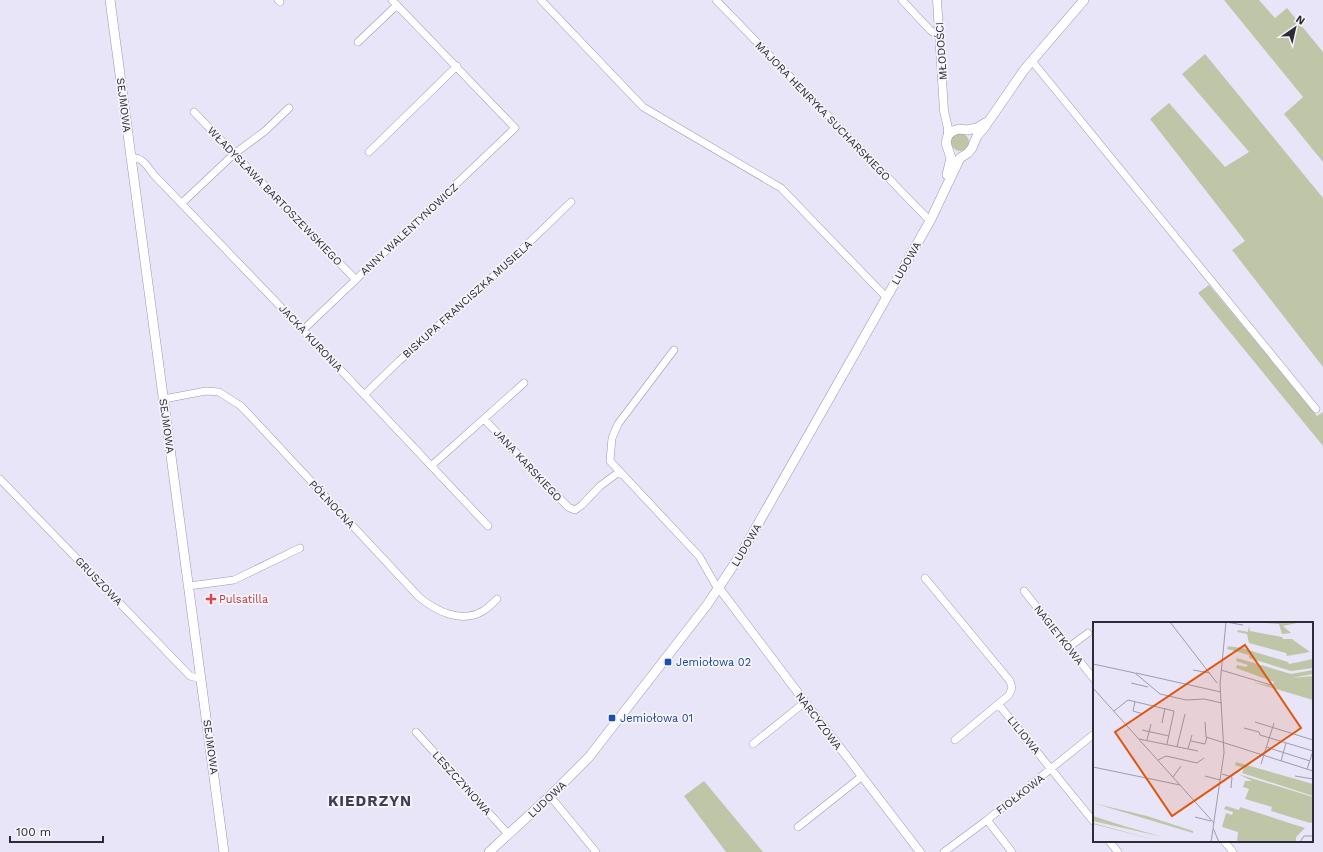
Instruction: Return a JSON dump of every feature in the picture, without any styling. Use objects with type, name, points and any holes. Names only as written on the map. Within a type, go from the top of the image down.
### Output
[{"type":"main road","name":"SEJMOWA","points":[[110,0],[224,852]]},
{"type":"main road","name":"LUDOWA","points":[[489,852],[550,796],[589,757],[719,588],[741,554],[887,298],[930,221],[958,161],[972,148],[973,142],[1032,61],[1084,0]]},
{"type":"main road","points":[[948,135],[952,131],[977,128],[988,122]]},
{"type":"main road","points":[[963,129],[973,138],[973,142]]},
{"type":"main road","name":"LUDOWA","points":[[943,194],[951,158],[946,143],[948,135]]},
{"type":"main road","points":[[949,150],[955,155],[962,156]]},
{"type":"street","points":[[541,0],[643,107],[784,191],[887,298]]},
{"type":"street","name":"MAJORA HENRYKA SUCHARSKIEGO","points":[[716,0],[930,221]]},
{"type":"street","points":[[902,0],[930,30],[934,33],[940,34]]},
{"type":"street","name":"MŁODOŚCI","points":[[937,0],[944,115],[948,128],[948,135]]},
{"type":"street","points":[[358,42],[395,3],[456,66],[369,152]]},
{"type":"street","points":[[1032,61],[1316,408]]},
{"type":"street","name":"ANNY WALENTYNOWICZ","points":[[303,330],[515,128],[456,66]]},
{"type":"street","name":"MŁODOŚCI","points":[[944,102],[951,121],[955,126],[963,129]]},
{"type":"street","points":[[182,203],[234,154],[265,131],[289,108]]},
{"type":"street","name":"WŁADYSŁAWA BARTOSZEWSKIEGO","points":[[194,112],[355,280]]},
{"type":"street","name":"JACKA KURONIA","points":[[130,157],[142,159],[154,175],[488,526]]},
{"type":"street","name":"BISKUPA FRANCISZKA MUSIELA","points":[[364,395],[398,361],[504,267],[571,202]]},
{"type":"street","points":[[674,350],[618,424],[614,432],[611,445],[610,462],[699,556],[715,584],[719,588]]},
{"type":"street","points":[[431,466],[524,383]]},
{"type":"street","name":"PÓŁNOCNA","points":[[164,399],[206,392],[219,392],[241,406],[419,597],[432,606],[447,614],[469,616],[478,614],[485,610],[497,599]]},
{"type":"street","name":"JANA KARSKIEGO","points":[[484,419],[572,510],[575,510],[582,505],[600,486],[619,472]]},
{"type":"street","name":"GRUSZOWA","points":[[0,479],[190,676],[201,678]]},
{"type":"street","points":[[189,586],[234,580],[300,548]]},
{"type":"street","points":[[925,578],[1010,681],[1012,688],[1010,695],[955,740]]},
{"type":"street","name":"NARCYZOWA","points":[[719,588],[861,777],[920,852]]},
{"type":"street","name":"NAGIETKOWA","points":[[1024,591],[1093,679]]},
{"type":"street","points":[[1069,647],[1088,633]]},
{"type":"street","points":[[752,744],[805,702]]},
{"type":"street","name":"LILIOWA","points":[[1000,704],[1093,821]]},
{"type":"street","name":"LESZCZYNOWA","points":[[416,732],[508,834]]},
{"type":"street","name":"FIOŁKOWA","points":[[944,852],[1052,769],[1093,735]]},
{"type":"street","points":[[798,827],[861,777]]},
{"type":"street","points":[[550,796],[596,852]]},
{"type":"street","points":[[987,820],[1012,852]]},
{"type":"street","points":[[1111,842],[1118,852]]},
{"type":"street","points":[[1225,842],[1233,852]]},
{"type":"green space","points":[[1224,0],[1259,0],[1275,18],[1287,8],[1323,52],[1323,162],[1284,114],[1303,97]]},
{"type":"green space","points":[[1205,54],[1323,198],[1323,367],[1232,250],[1245,241],[1150,119],[1169,103],[1225,167],[1249,152],[1182,74]]},
{"type":"green space","points":[[960,133],[966,136],[969,142],[966,148],[960,151],[954,148],[951,142],[954,136]]},
{"type":"green space","points":[[1209,285],[1317,416],[1323,412],[1323,446],[1198,293]]},
{"type":"green space","points":[[704,781],[763,852],[726,852],[684,796]]},
{"type":"place","name":"Pulsatilla","points":[[211,599]]},
{"type":"place","name":"Jemiołowa 02","points":[[668,662]]},
{"type":"place","name":"Jemiołowa 01","points":[[612,718]]},
{"type":"district","name":"KIEDRZYN","points":[[370,801]]}]
